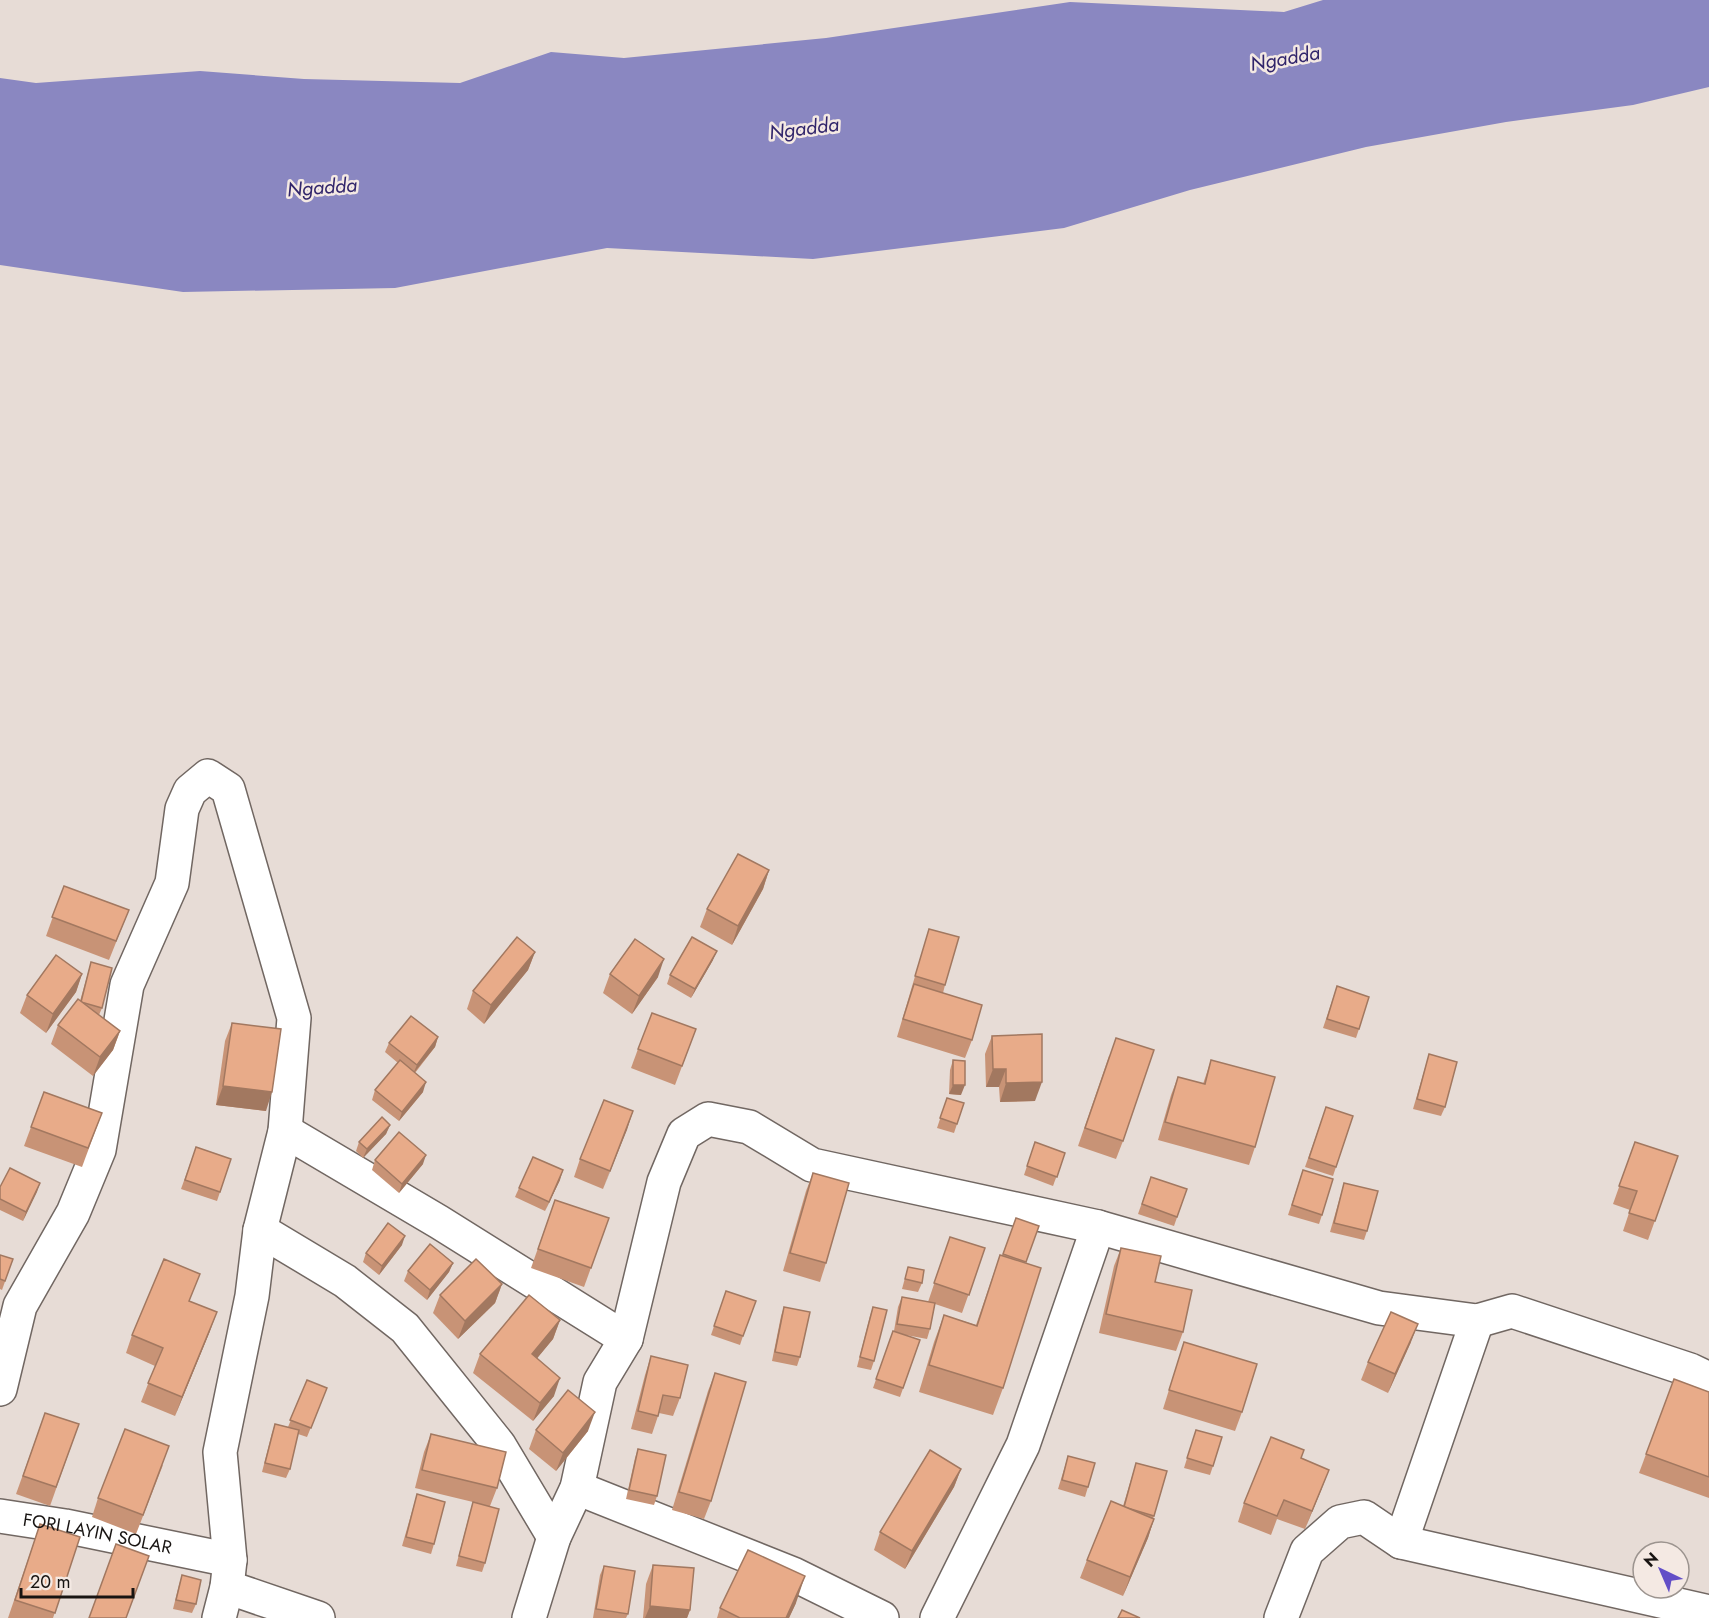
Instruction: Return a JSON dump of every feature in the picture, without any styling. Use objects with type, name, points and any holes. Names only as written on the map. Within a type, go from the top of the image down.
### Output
[{"type":"street","points":[[0,1389],[10,1304],[73,1213],[99,1150],[127,985],[172,883],[182,809],[190,791],[208,776],[228,789],[294,1018],[285,1131],[260,1230],[252,1296],[220,1452],[229,1573],[219,1618]]},
{"type":"street","points":[[529,1618],[555,1537],[577,1488],[600,1382],[626,1339],[664,1182],[684,1134],[708,1119],[749,1127],[812,1165],[1098,1227],[1379,1308],[1477,1322],[1512,1311],[1690,1370],[1709,1379]]},
{"type":"street","points":[[285,1131],[439,1222],[626,1339]]},
{"type":"street","points":[[937,1618],[1023,1445],[1098,1227]]},
{"type":"street","points":[[260,1230],[345,1281],[405,1328],[499,1445],[555,1537]]},
{"type":"street","points":[[1401,1542],[1477,1322]]},
{"type":"street","points":[[577,1488],[793,1574],[882,1618]]},
{"type":"street","name":"FORI LAYIN SOLAR","points":[[0,1516],[65,1526],[229,1573],[318,1618]]},
{"type":"street","points":[[1281,1618],[1307,1551],[1340,1522],[1364,1517],[1401,1542],[1709,1612]]},
{"type":"water","name":"Ngadda","points":[[1323,0],[1709,0],[1709,87],[1633,105],[1506,122],[1366,147],[1190,190],[1064,228],[813,259],[607,248],[395,288],[183,292],[0,265],[0,78],[36,83],[200,71],[304,79],[460,83],[551,52],[624,58],[826,38],[1070,2],[1284,12]]},
{"type":"building","points":[[738,854],[769,870],[738,926],[707,909]]},
{"type":"building","points":[[64,886],[129,910],[116,941],[52,917]]},
{"type":"building","points":[[929,929],[959,937],[945,985],[915,976]]},
{"type":"building","points":[[517,937],[535,952],[491,1005],[473,991]]},
{"type":"building","points":[[692,937],[717,951],[695,989],[670,975]]},
{"type":"building","points":[[635,939],[664,959],[639,996],[610,974]]},
{"type":"building","points":[[56,955],[82,974],[53,1014],[27,995]]},
{"type":"building","points":[[91,962],[112,968],[102,1008],[81,1002]]},
{"type":"building","points":[[914,984],[982,1005],[972,1040],[903,1019]]},
{"type":"building","points":[[1337,986],[1369,997],[1359,1029],[1327,1019]]},
{"type":"building","points":[[78,999],[120,1031],[100,1057],[58,1025]]},
{"type":"building","points":[[652,1013],[696,1029],[682,1066],[638,1049]]},
{"type":"building","points":[[411,1016],[438,1037],[417,1065],[389,1043]]},
{"type":"building","points":[[232,1023],[281,1029],[272,1092],[223,1086]]},
{"type":"building","points":[[1042,1034],[1042,1082],[1006,1083],[1006,1069],[993,1069],[992,1036]]},
{"type":"building","points":[[1116,1038],[1154,1050],[1123,1141],[1085,1128]]},
{"type":"building","points":[[1429,1054],[1457,1062],[1445,1107],[1417,1099]]},
{"type":"building","points":[[400,1060],[426,1082],[402,1112],[375,1090]]},
{"type":"building","points":[[953,1060],[965,1061],[965,1085],[953,1085]]},
{"type":"building","points":[[1211,1060],[1275,1077],[1255,1147],[1165,1122],[1178,1077],[1205,1084]]},
{"type":"building","points":[[44,1092],[102,1113],[88,1148],[31,1127]]},
{"type":"building","points":[[947,1098],[964,1103],[957,1124],[940,1118]]},
{"type":"building","points":[[604,1100],[633,1111],[610,1171],[580,1159]]},
{"type":"building","points":[[1326,1107],[1353,1116],[1336,1167],[1309,1158]]},
{"type":"building","points":[[382,1117],[390,1125],[367,1149],[359,1142]]},
{"type":"building","points":[[399,1132],[426,1155],[402,1184],[375,1160]]},
{"type":"building","points":[[1035,1142],[1065,1153],[1057,1177],[1027,1166]]},
{"type":"building","points":[[1635,1142],[1678,1156],[1655,1221],[1629,1213],[1637,1191],[1619,1186]]},
{"type":"building","points":[[196,1147],[231,1159],[220,1192],[185,1180]]},
{"type":"building","points":[[533,1157],[563,1170],[549,1202],[519,1188]]},
{"type":"building","points":[[10,1168],[40,1183],[26,1212],[0,1199],[0,1187]]},
{"type":"building","points":[[1303,1170],[1333,1179],[1322,1215],[1292,1205]]},
{"type":"building","points":[[813,1173],[849,1183],[826,1263],[790,1253]]},
{"type":"building","points":[[1151,1177],[1187,1189],[1177,1217],[1142,1204]]},
{"type":"building","points":[[1344,1183],[1378,1191],[1367,1231],[1334,1223]]},
{"type":"building","points":[[555,1200],[609,1218],[591,1268],[538,1249]]},
{"type":"building","points":[[1016,1218],[1039,1226],[1026,1262],[1003,1254]]},
{"type":"building","points":[[388,1223],[405,1236],[382,1266],[366,1253]]},
{"type":"building","points":[[950,1237],[985,1248],[969,1295],[934,1283]]},
{"type":"building","points":[[430,1244],[453,1263],[430,1290],[408,1271]]},
{"type":"building","points":[[1121,1248],[1161,1256],[1155,1282],[1192,1290],[1183,1332],[1106,1314]]},
{"type":"building","points":[[0,1255],[13,1259],[5,1281],[0,1279]]},
{"type":"building","points":[[1000,1255],[1041,1268],[1003,1388],[929,1365],[944,1315],[977,1326]]},
{"type":"building","points":[[164,1259],[200,1274],[189,1301],[217,1312],[182,1397],[148,1383],[163,1348],[132,1335]]},
{"type":"building","points":[[476,1259],[502,1284],[465,1321],[440,1295]]},
{"type":"building","points":[[908,1267],[924,1270],[922,1283],[905,1279]]},
{"type":"building","points":[[726,1291],[756,1301],[743,1336],[714,1326]]},
{"type":"building","points":[[529,1295],[560,1320],[532,1354],[560,1378],[540,1403],[480,1354]]},
{"type":"building","points":[[902,1297],[935,1303],[930,1329],[897,1324]]},
{"type":"building","points":[[784,1307],[810,1312],[800,1357],[775,1352]]},
{"type":"building","points":[[873,1307],[887,1310],[874,1361],[860,1357]]},
{"type":"building","points":[[1391,1312],[1418,1324],[1395,1374],[1368,1362]]},
{"type":"building","points":[[893,1331],[920,1340],[903,1388],[876,1379]]},
{"type":"building","points":[[1184,1342],[1257,1364],[1242,1412],[1169,1390]]},
{"type":"building","points":[[651,1356],[688,1365],[680,1398],[663,1395],[658,1416],[638,1411]]},
{"type":"building","points":[[715,1373],[746,1382],[711,1501],[679,1492]]},
{"type":"building","points":[[1674,1379],[1709,1392],[1709,1477],[1646,1454]]},
{"type":"building","points":[[307,1380],[327,1388],[311,1428],[290,1420]]},
{"type":"building","points":[[568,1390],[595,1412],[563,1453],[536,1430]]},
{"type":"building","points":[[45,1413],[79,1424],[56,1487],[23,1476]]},
{"type":"building","points":[[275,1424],[299,1430],[290,1469],[265,1463]]},
{"type":"building","points":[[125,1429],[169,1446],[143,1515],[98,1498]]},
{"type":"building","points":[[1196,1430],[1222,1437],[1213,1466],[1187,1458]]},
{"type":"building","points":[[431,1434],[506,1452],[497,1488],[422,1470]]},
{"type":"building","points":[[1271,1437],[1304,1450],[1301,1458],[1329,1470],[1312,1511],[1284,1500],[1277,1516],[1244,1503]]},
{"type":"building","points":[[638,1449],[666,1455],[657,1496],[629,1490]]},
{"type":"building","points":[[930,1450],[961,1469],[912,1551],[880,1532]]},
{"type":"building","points":[[1068,1456],[1095,1463],[1088,1487],[1062,1480]]},
{"type":"building","points":[[1136,1463],[1167,1471],[1154,1516],[1124,1507]]},
{"type":"building","points":[[417,1494],[445,1502],[434,1544],[406,1537]]},
{"type":"building","points":[[1111,1501],[1154,1519],[1130,1577],[1087,1560]]},
{"type":"building","points":[[473,1502],[499,1509],[485,1563],[459,1556]]},
{"type":"building","points":[[40,1524],[80,1537],[55,1613],[15,1600]]},
{"type":"building","points":[[116,1544],[149,1556],[126,1618],[89,1618]]},
{"type":"building","points":[[748,1550],[805,1576],[786,1618],[740,1618],[720,1608]]},
{"type":"building","points":[[653,1565],[694,1568],[690,1610],[650,1606]]},
{"type":"building","points":[[604,1566],[635,1571],[628,1614],[596,1609]]},
{"type":"building","points":[[182,1575],[201,1580],[196,1604],[176,1600]]},
{"type":"building","points":[[1122,1610],[1140,1618],[1118,1618]]}]
